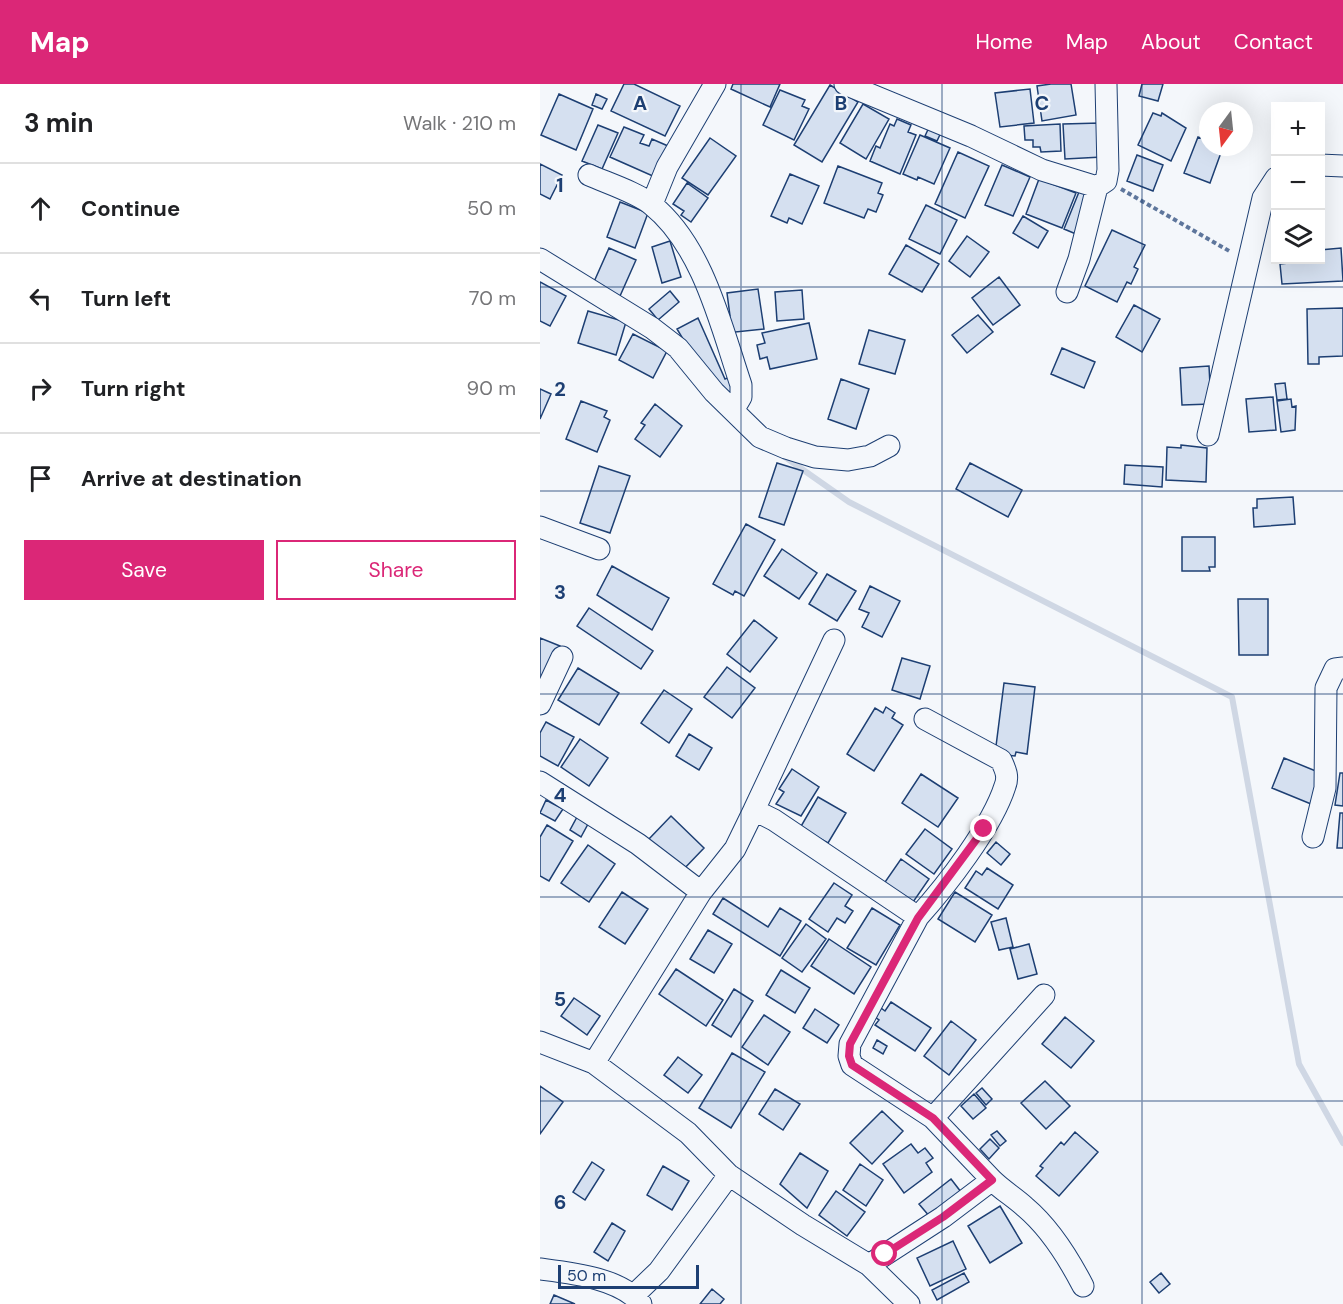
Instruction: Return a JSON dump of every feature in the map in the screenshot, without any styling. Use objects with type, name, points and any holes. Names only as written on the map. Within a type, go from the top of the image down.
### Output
[{"type":"street","points":[[652,204],[667,167],[715,84]]},
{"type":"street","points":[[845,84],[971,136],[1042,170],[1101,184]]},
{"type":"street","points":[[1068,292],[1101,184],[1106,84]]},
{"type":"street","points":[[1325,165],[1343,166]]},
{"type":"street","points":[[589,175],[652,204],[686,244],[706,281],[741,385],[741,397],[734,409]]},
{"type":"street","points":[[1208,435],[1263,198],[1271,185]]},
{"type":"street","points":[[540,259],[652,328],[678,348],[714,392],[734,409],[760,437],[815,457],[848,460],[870,456],[889,446]]},
{"type":"street","points":[[540,527],[599,549]]},
{"type":"street","points":[[594,1063],[701,892],[735,849],[834,640]]},
{"type":"street","points":[[540,705],[562,657]]},
{"type":"street","points":[[1313,837],[1325,788],[1326,688],[1335,669],[1343,668]]},
{"type":"street","points":[[925,718],[1001,760],[1007,773],[1006,786],[984,829],[918,918],[850,1044],[849,1056],[852,1065],[933,1118],[992,1180],[1025,1207],[1047,1230],[1069,1260],[1083,1286]]},
{"type":"street","points":[[540,782],[638,844],[701,892]]},
{"type":"street","points":[[753,810],[774,820],[918,918]]},
{"type":"street","points":[[933,1118],[1044,996]]},
{"type":"street","points":[[540,1042],[594,1063],[688,1132],[729,1175],[803,1225],[869,1265],[909,1304]]},
{"type":"street","points":[[540,1269],[586,1275],[638,1300],[729,1175]]},
{"type":"street","points":[[869,1265],[943,1217],[992,1180]]},
{"type":"path","points":[[1101,184],[1223,245],[1248,266]]},
{"type":"building","points":[[624,84],[634,84],[680,106],[665,136],[611,111]]},
{"type":"building","points":[[733,84],[780,84],[770,107],[731,89]]},
{"type":"building","points":[[1071,84],[1076,115],[1042,121],[1037,86]]},
{"type":"building","points":[[1142,84],[1163,84],[1158,101],[1139,96]]},
{"type":"building","points":[[830,85],[858,102],[822,162],[794,145]]},
{"type":"building","points":[[1030,89],[1034,123],[1000,127],[995,93]]},
{"type":"building","points":[[780,90],[805,100],[802,106],[809,109],[794,140],[763,125]]},
{"type":"building","points":[[559,94],[593,109],[576,150],[541,135]]},
{"type":"building","points":[[596,94],[607,99],[602,109],[592,105]]},
{"type":"building","points":[[863,104],[889,119],[866,159],[840,143]]},
{"type":"building","points":[[1153,113],[1161,116],[1162,113],[1186,128],[1171,161],[1138,145]]},
{"type":"building","points":[[897,119],[911,125],[908,132],[916,135],[900,174],[870,161],[876,146],[880,148],[890,124],[894,126]]},
{"type":"building","points":[[932,121],[944,126],[937,141],[925,136]]},
{"type":"building","points":[[1100,123],[1102,157],[1065,159],[1063,124]]},
{"type":"building","points":[[1060,124],[1061,151],[1041,152],[1040,147],[1033,147],[1033,140],[1025,140],[1024,126]]},
{"type":"building","points":[[598,125],[618,133],[602,169],[582,161]]},
{"type":"building","points":[[624,127],[644,135],[640,143],[649,146],[652,139],[668,146],[655,177],[610,157]]},
{"type":"building","points":[[920,135],[950,148],[934,184],[903,174]]},
{"type":"building","points":[[1198,137],[1199,156],[1220,156],[1210,183],[1184,173]]},
{"type":"building","points":[[710,138],[736,156],[708,195],[682,178]]},
{"type":"building","points":[[958,152],[989,166],[965,218],[935,204]]},
{"type":"building","points":[[1137,155],[1163,165],[1153,191],[1127,181]]},
{"type":"building","points":[[540,164],[562,175],[550,199],[540,194]]},
{"type":"building","points":[[1002,165],[1030,177],[1013,216],[985,205]]},
{"type":"building","points":[[838,166],[882,183],[878,193],[883,195],[876,212],[868,209],[864,218],[824,203]]},
{"type":"building","points":[[790,174],[819,186],[802,224],[789,218],[787,223],[771,216]]},
{"type":"building","points":[[1039,179],[1076,193],[1062,228],[1026,214]]},
{"type":"building","points":[[687,183],[708,198],[691,222],[681,215],[684,211],[673,204]]},
{"type":"building","points":[[1081,187],[1093,192],[1076,234],[1064,229]]},
{"type":"building","points":[[620,202],[648,213],[635,248],[607,237]]},
{"type":"building","points":[[926,205],[957,220],[940,254],[909,239]]},
{"type":"building","points":[[1023,216],[1048,231],[1038,248],[1013,233]]},
{"type":"building","points":[[1112,230],[1145,245],[1134,267],[1138,269],[1131,284],[1127,282],[1117,302],[1085,286]]},
{"type":"building","points":[[967,236],[989,252],[970,277],[949,261]]},
{"type":"building","points":[[670,241],[681,277],[662,283],[652,247]]},
{"type":"building","points":[[906,245],[939,264],[922,292],[889,274]]},
{"type":"building","points":[[609,248],[636,260],[620,296],[593,284]]},
{"type":"building","points":[[1341,248],[1343,281],[1282,284],[1280,264],[1325,264],[1325,250]]},
{"type":"building","points":[[999,277],[1020,305],[993,325],[972,298]]},
{"type":"building","points":[[540,282],[566,296],[550,326],[540,321]]},
{"type":"building","points":[[758,289],[764,329],[726,333],[724,317],[730,316],[727,293]]},
{"type":"building","points":[[802,290],[804,319],[777,321],[775,292]]},
{"type":"building","points":[[670,291],[679,302],[658,320],[649,309]]},
{"type":"building","points":[[1134,305],[1160,319],[1142,352],[1116,337]]},
{"type":"building","points":[[1343,308],[1343,356],[1319,357],[1319,364],[1308,364],[1307,309]]},
{"type":"building","points":[[588,311],[626,322],[616,355],[578,343]]},
{"type":"building","points":[[978,315],[993,332],[967,353],[952,335]]},
{"type":"building","points":[[698,318],[725,379],[730,377],[736,392],[724,397],[714,391],[677,329]]},
{"type":"building","points":[[809,323],[817,359],[770,369],[767,357],[760,359],[757,345],[765,343],[762,333]]},
{"type":"building","points":[[869,330],[905,340],[895,374],[859,364]]},
{"type":"building","points":[[633,334],[667,351],[653,378],[619,360]]},
{"type":"building","points":[[1062,348],[1095,362],[1084,388],[1051,374]]},
{"type":"building","points":[[1209,366],[1211,404],[1182,405],[1180,368]]},
{"type":"building","points":[[841,379],[869,389],[856,429],[828,419]]},
{"type":"building","points":[[1285,383],[1287,399],[1277,400],[1275,384]]},
{"type":"building","points":[[540,389],[551,394],[540,419]]},
{"type":"building","points":[[1273,397],[1276,430],[1249,432],[1246,399]]},
{"type":"building","points":[[1291,399],[1292,407],[1296,406],[1295,430],[1281,432],[1277,401]]},
{"type":"building","points":[[581,401],[607,411],[604,417],[610,420],[597,452],[566,439]]},
{"type":"building","points":[[655,404],[682,426],[660,457],[635,439],[645,425],[641,423]]},
{"type":"building","points":[[1181,445],[1207,448],[1206,482],[1166,480],[1167,447],[1181,448]]},
{"type":"building","points":[[777,463],[803,471],[784,525],[759,517]]},
{"type":"building","points":[[970,463],[1022,490],[1008,517],[956,489]]},
{"type":"building","points":[[1125,465],[1163,467],[1162,487],[1124,484]]},
{"type":"building","points":[[599,466],[630,476],[610,533],[580,523]]},
{"type":"building","points":[[1293,497],[1295,524],[1254,527],[1253,508],[1257,508],[1257,499]]},
{"type":"building","points":[[746,524],[775,540],[744,596],[735,591],[733,595],[713,584]]},
{"type":"building","points":[[1182,537],[1215,537],[1215,567],[1209,567],[1210,571],[1182,571]]},
{"type":"building","points":[[782,549],[817,573],[799,599],[764,576]]},
{"type":"building","points":[[612,566],[669,598],[652,630],[597,595]]},
{"type":"building","points":[[827,574],[856,591],[837,621],[809,604]]},
{"type":"building","points":[[870,586],[900,601],[882,637],[862,627],[869,613],[859,609]]},
{"type":"building","points":[[1238,599],[1268,599],[1268,655],[1239,655]]},
{"type":"building","points":[[589,608],[653,651],[641,669],[577,626]]},
{"type":"building","points":[[754,620],[777,638],[750,672],[727,654]]},
{"type":"building","points":[[540,638],[560,646],[540,695]]},
{"type":"building","points":[[902,658],[930,666],[920,699],[892,690]]},
{"type":"building","points":[[727,667],[755,688],[732,718],[704,697]]},
{"type":"building","points":[[578,668],[619,693],[599,725],[558,700]]},
{"type":"building","points":[[1004,683],[1035,687],[1027,754],[1016,752],[1015,756],[995,754]]},
{"type":"building","points":[[664,690],[692,709],[669,743],[641,723]]},
{"type":"building","points":[[886,707],[895,713],[892,718],[903,725],[874,771],[847,754],[875,708],[883,713]]},
{"type":"building","points":[[546,722],[574,737],[558,766],[540,756],[540,733]]},
{"type":"building","points":[[689,734],[712,748],[699,770],[676,756]]},
{"type":"building","points":[[580,739],[608,758],[589,786],[561,767]]},
{"type":"building","points":[[1284,758],[1323,774],[1311,804],[1272,788]]},
{"type":"building","points":[[792,769],[819,787],[801,816],[776,804],[784,792],[779,789]]},
{"type":"building","points":[[1340,773],[1343,773],[1343,806],[1335,805]]},
{"type":"building","points":[[921,774],[958,798],[938,827],[902,803]]},
{"type":"building","points":[[818,797],[846,813],[828,843],[800,828]]},
{"type":"building","points":[[546,800],[563,809],[555,821],[540,813]]},
{"type":"building","points":[[1340,813],[1343,813],[1343,848],[1337,848]]},
{"type":"building","points":[[671,816],[704,848],[681,872],[648,840]]},
{"type":"building","points":[[577,817],[588,824],[581,837],[570,830]]},
{"type":"building","points":[[547,825],[573,841],[549,881],[540,876],[540,837]]},
{"type":"building","points":[[925,829],[952,849],[934,874],[906,854]]},
{"type":"building","points":[[996,842],[1010,854],[1001,865],[987,853]]},
{"type":"building","points":[[588,845],[615,864],[589,902],[561,883]]},
{"type":"building","points":[[901,859],[929,879],[911,905],[883,885]]},
{"type":"building","points":[[987,868],[1013,885],[998,909],[965,888],[976,871],[982,875]]},
{"type":"building","points":[[834,883],[852,895],[845,906],[853,911],[845,923],[837,918],[828,932],[809,919]]},
{"type":"building","points":[[622,892],[648,909],[625,944],[599,927]]},
{"type":"building","points":[[955,892],[992,915],[975,942],[938,919]]},
{"type":"building","points":[[723,898],[768,927],[780,908],[801,921],[780,956],[713,914]]},
{"type":"building","points":[[872,908],[900,925],[876,965],[847,948]]},
{"type":"building","points":[[1006,918],[1013,947],[999,950],[991,922]]},
{"type":"building","points":[[806,924],[826,939],[802,972],[782,958]]},
{"type":"building","points":[[708,930],[732,944],[714,973],[690,959]]},
{"type":"building","points":[[829,939],[871,967],[854,994],[811,966]]},
{"type":"building","points":[[1029,944],[1037,974],[1018,979],[1010,949]]},
{"type":"building","points":[[676,969],[723,1000],[706,1026],[659,994]]},
{"type":"building","points":[[781,970],[810,988],[795,1013],[766,995]]},
{"type":"building","points":[[734,989],[753,1001],[731,1037],[712,1025]]},
{"type":"building","points":[[574,998],[600,1016],[587,1035],[561,1016]]},
{"type":"building","points":[[891,1002],[931,1028],[915,1051],[875,1025],[879,1020],[875,1017],[881,1008],[885,1011]]},
{"type":"building","points":[[815,1009],[839,1025],[827,1043],[803,1028]]},
{"type":"building","points":[[764,1015],[790,1032],[768,1065],[742,1047]]},
{"type":"building","points":[[1065,1017],[1094,1041],[1071,1068],[1042,1044]]},
{"type":"building","points":[[951,1021],[976,1040],[949,1075],[924,1056]]},
{"type":"building","points":[[877,1040],[887,1046],[883,1054],[873,1048]]},
{"type":"building","points":[[732,1053],[765,1072],[731,1128],[699,1108]]},
{"type":"building","points":[[678,1057],[702,1075],[688,1093],[664,1075]]},
{"type":"building","points":[[1045,1081],[1070,1106],[1046,1129],[1021,1103]]},
{"type":"building","points":[[540,1086],[563,1102],[540,1134]]},
{"type":"building","points":[[982,1088],[992,1099],[986,1105],[976,1093]]},
{"type":"building","points":[[775,1089],[800,1104],[783,1130],[759,1114]]},
{"type":"building","points":[[974,1094],[986,1108],[973,1119],[961,1106]]},
{"type":"building","points":[[882,1111],[903,1131],[872,1164],[850,1143]]},
{"type":"building","points":[[997,1131],[1006,1141],[1000,1146],[991,1135]]},
{"type":"building","points":[[1075,1132],[1098,1152],[1059,1196],[1036,1176],[1043,1168],[1040,1166],[1061,1142],[1064,1145]]},
{"type":"building","points":[[990,1139],[999,1148],[989,1159],[980,1149]]},
{"type":"building","points":[[911,1144],[918,1153],[925,1148],[933,1158],[926,1163],[932,1172],[904,1193],[883,1164]]},
{"type":"building","points":[[800,1153],[828,1171],[807,1208],[780,1184]]},
{"type":"building","points":[[592,1162],[604,1170],[585,1200],[573,1192]]},
{"type":"building","points":[[860,1164],[883,1180],[866,1206],[843,1190]]},
{"type":"building","points":[[663,1166],[689,1181],[672,1210],[647,1195]]},
{"type":"building","points":[[951,1179],[961,1192],[930,1217],[919,1204]]},
{"type":"building","points":[[836,1191],[865,1212],[847,1236],[819,1215]]},
{"type":"building","points":[[1000,1206],[1022,1243],[990,1263],[968,1226]]},
{"type":"building","points":[[612,1223],[625,1231],[608,1261],[594,1252]]},
{"type":"building","points":[[953,1241],[966,1269],[930,1286],[917,1258]]},
{"type":"building","points":[[964,1273],[969,1282],[937,1300],[932,1290]]},
{"type":"building","points":[[1161,1273],[1170,1284],[1159,1293],[1150,1282]]},
{"type":"building","points":[[712,1289],[724,1299],[720,1304],[700,1304]]},
{"type":"building","points":[[554,1295],[575,1304],[550,1304]]},
{"type":"waterway","points":[[782,455],[849,502],[1232,697],[1299,1064],[1343,1143]]},
{"type":"route","points":[[885,1254],[943,1217],[992,1180],[959,1148],[933,1118],[852,1065],[849,1056],[850,1044],[918,918],[984,829]]}]
